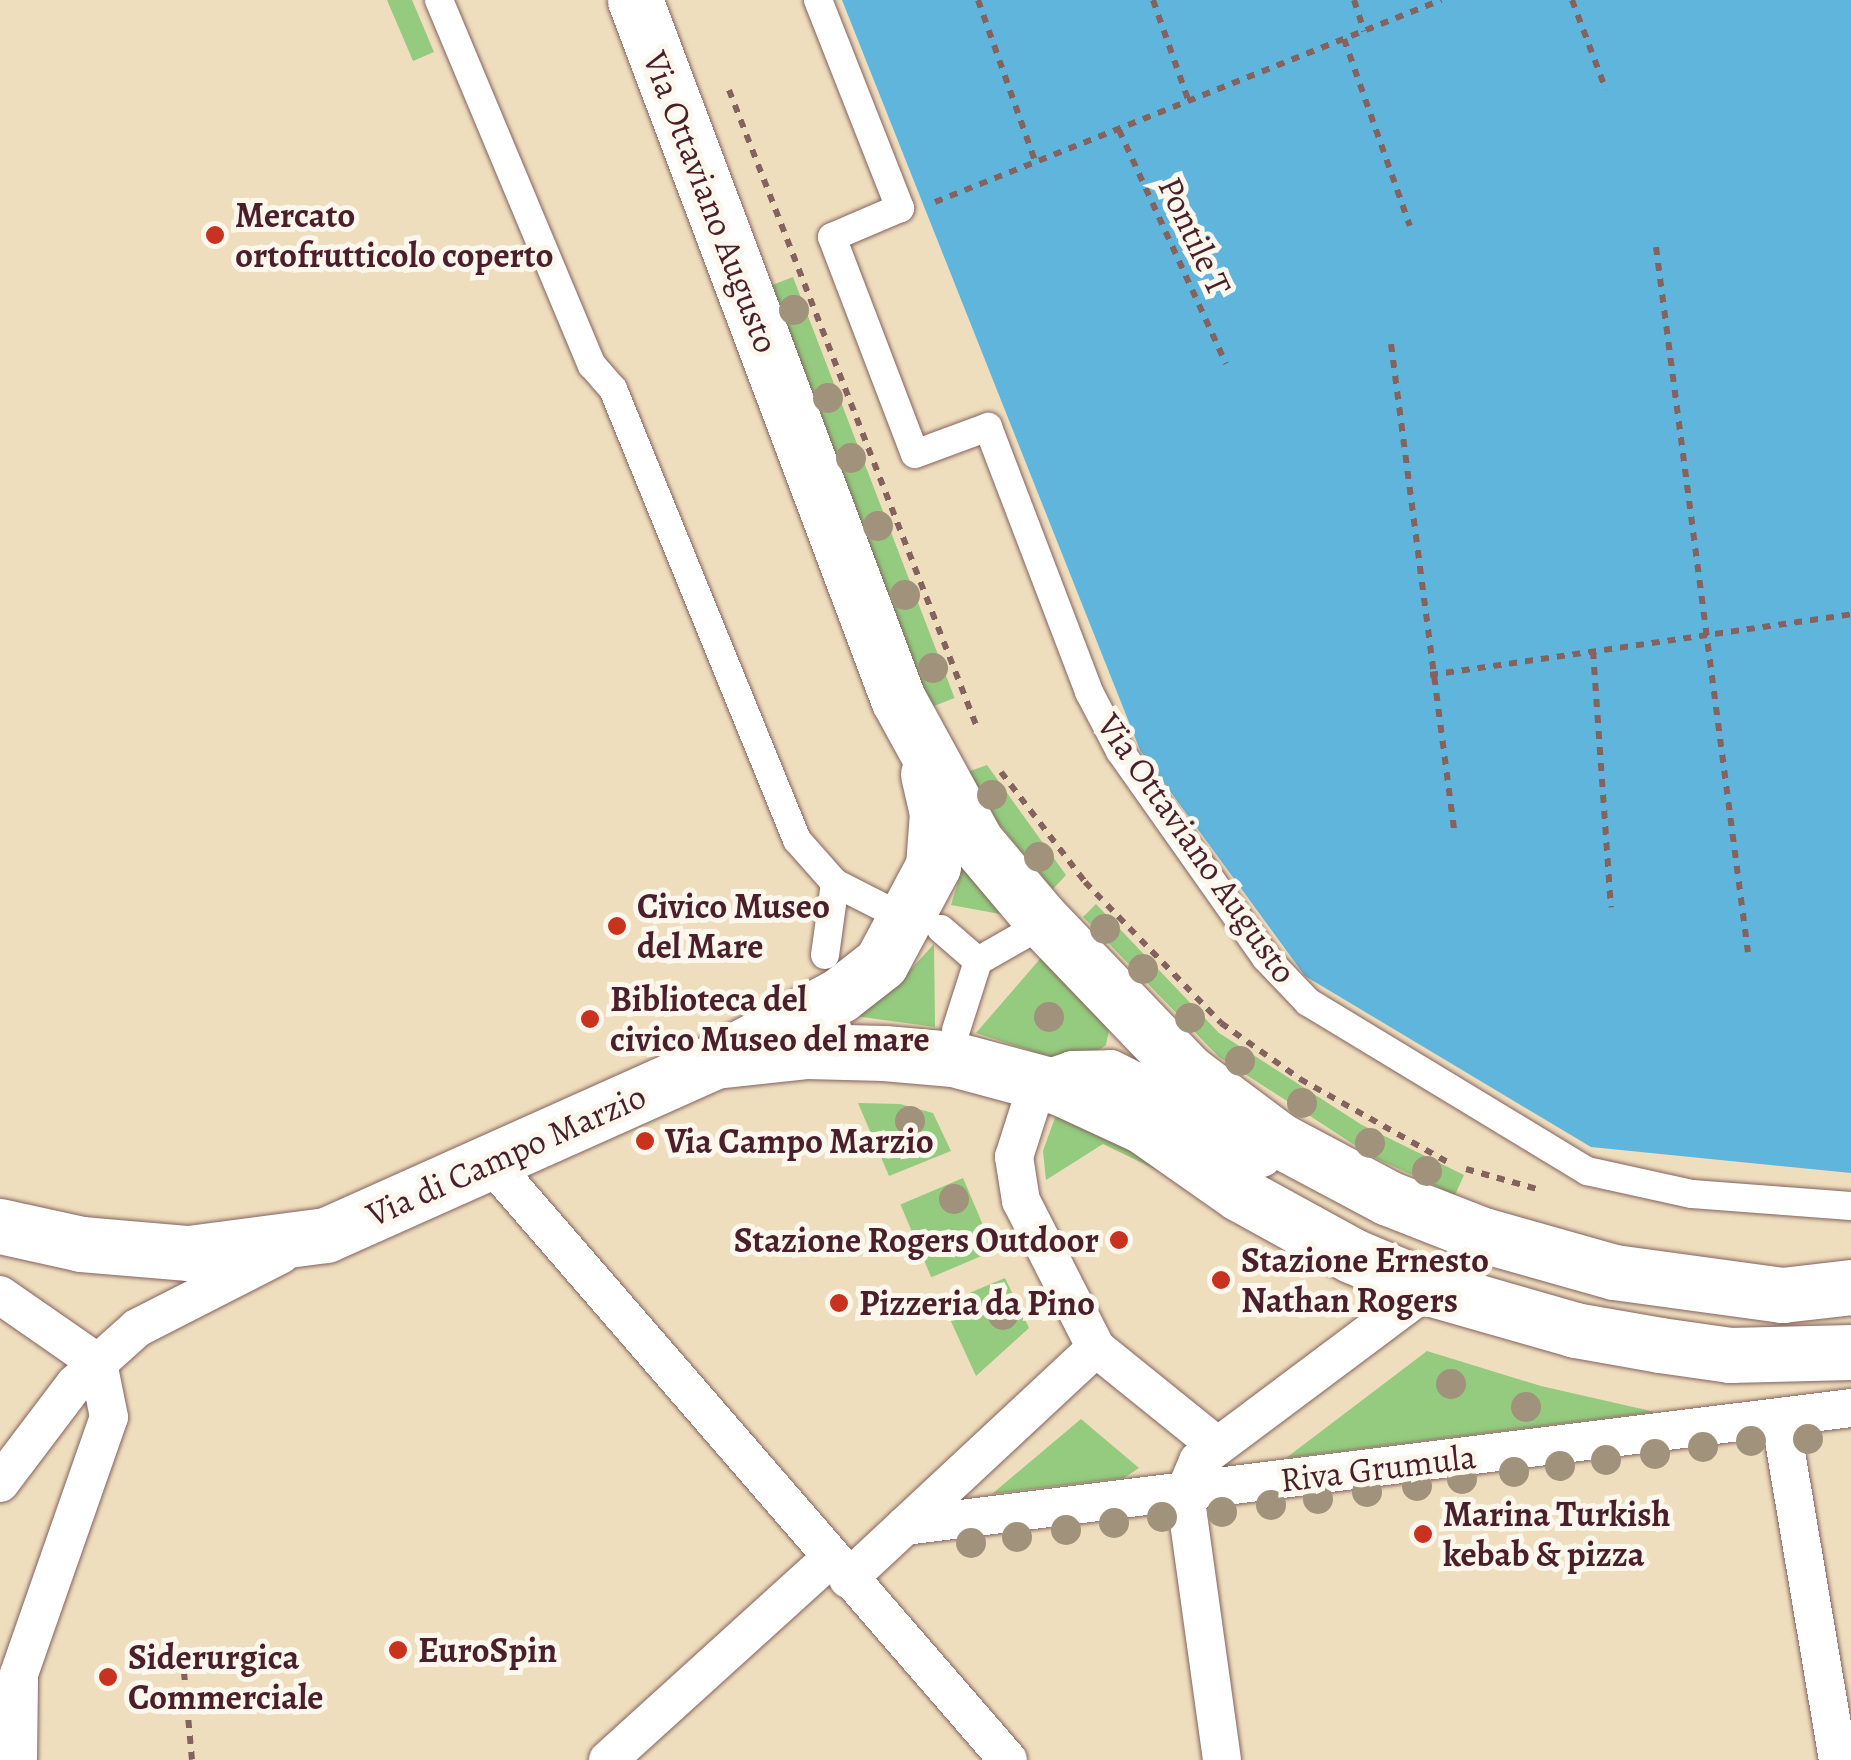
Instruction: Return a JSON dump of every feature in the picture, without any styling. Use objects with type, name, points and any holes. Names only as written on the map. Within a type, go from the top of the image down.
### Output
[{"type":"main road","name":"Via Ottaviano Augusto","points":[[635,0],[925,758],[976,843],[1188,1072],[1280,1140],[1388,1198],[1548,1257]]},
{"type":"main road","points":[[716,1061],[840,994],[881,963],[933,866],[937,813],[925,758]]},
{"type":"main road","name":"Via di Campo Marzio","points":[[0,1226],[81,1244],[189,1253],[326,1235],[716,1061],[807,1051],[884,1052],[953,1059],[1038,1082]]},
{"type":"main road","points":[[1038,1082],[1144,1126],[1240,1194],[1429,1288],[1575,1330],[1660,1346],[1730,1355],[1851,1352]]},
{"type":"main road","points":[[1548,1257],[1711,1289],[1782,1295],[1851,1286]]},
{"type":"street","points":[[439,0],[592,365],[614,389],[796,840],[835,883],[890,911]]},
{"type":"street","name":"Via Ottaviano Augusto","points":[[818,0],[900,208],[832,237],[915,454],[988,427],[1112,736],[1266,958],[1308,1002],[1587,1171],[1692,1194],[1851,1206]]},
{"type":"street","points":[[825,955],[835,883]]},
{"type":"street","points":[[941,929],[978,961]]},
{"type":"street","points":[[956,1030],[978,961],[1028,933]]},
{"type":"street","points":[[1215,1444],[1096,1348],[1021,1201],[1014,1158],[1038,1082],[1072,1070],[1112,1069],[1140,1080],[1345,1206],[1464,1250],[1548,1257]]},
{"type":"street","points":[[490,1162],[1008,1760]]},
{"type":"street","name":"Via di Campo Marzio","points":[[0,1484],[98,1363],[137,1328],[210,1287],[326,1235]]},
{"type":"street","points":[[1222,1760],[1185,1492],[1198,1462],[1215,1444],[1429,1288]]},
{"type":"street","points":[[0,1295],[98,1363],[109,1417],[19,1674],[18,1760]]},
{"type":"street","points":[[608,1760],[839,1569],[905,1526],[1096,1348]]},
{"type":"street","name":"Riva Grumula","points":[[905,1526],[1851,1408]]},
{"type":"street","points":[[1780,1417],[1838,1760]]},
{"type":"path","points":[[978,0],[1036,164]]},
{"type":"path","points":[[1153,0],[1188,102]]},
{"type":"path","points":[[1354,0],[1364,31]]},
{"type":"path","points":[[924,206],[1441,0]]},
{"type":"path","points":[[1572,0],[1606,90]]},
{"type":"path","points":[[1344,39],[1410,226]]},
{"type":"path","points":[[722,73],[962,694]]},
{"type":"path","name":"Pontile T","points":[[1119,130],[1226,364]]},
{"type":"path","points":[[1656,247],[1748,952]]},
{"type":"path","points":[[1391,344],[1430,675],[1454,830]]},
{"type":"path","points":[[1430,675],[1851,614]]},
{"type":"path","points":[[1594,651],[1611,908]]},
{"type":"path","points":[[993,762],[1085,882],[1221,1022],[1388,1131],[1453,1164],[1530,1188]]},
{"type":"path","points":[[184,1672],[192,1760]]},
{"type":"green space","points":[[387,0],[412,0],[434,52],[413,61]]},
{"type":"green space","points":[[793,277],[955,698],[929,708],[768,287]]},
{"type":"green space","points":[[987,765],[1066,875],[1053,889],[987,810],[967,772]]},
{"type":"green space","points":[[965,859],[1011,916],[951,905]]},
{"type":"green space","points":[[1096,904],[1219,1033],[1362,1125],[1464,1175],[1455,1195],[1373,1157],[1219,1057],[1083,917]]},
{"type":"green space","points":[[934,944],[935,1027],[855,1016],[888,994]]},
{"type":"green space","points":[[1046,952],[1111,1020],[1106,1045],[1089,1057],[1063,1061],[976,1033]]},
{"type":"green space","points":[[858,1103],[900,1104],[933,1113],[951,1151],[889,1176]]},
{"type":"green space","points":[[1057,1112],[1099,1127],[1169,1176],[1103,1144],[1046,1180],[1043,1151]]},
{"type":"green space","points":[[963,1178],[994,1251],[931,1277],[900,1205]]},
{"type":"green space","points":[[1005,1278],[1029,1328],[976,1376],[943,1304]]},
{"type":"green space","points":[[1427,1351],[1541,1386],[1655,1412],[1286,1458]]},
{"type":"green space","points":[[1081,1419],[1139,1468],[1124,1478],[992,1494]]},
{"type":"water","points":[[842,0],[1851,0],[1851,1173],[1591,1147],[1305,976],[1140,750]]},
{"type":"place","name":"Mercato ortofrutticolo coperto","points":[[215,235]]},
{"type":"place","name":"Civico Museo del Mare","points":[[617,926]]},
{"type":"place","name":"Biblioteca del civico Museo del mare","points":[[590,1019]]},
{"type":"place","name":"Via Campo Marzio","points":[[645,1141]]},
{"type":"place","name":"Stazione Rogers Outdoor","points":[[1119,1240]]},
{"type":"place","name":"Stazione Ernesto Nathan Rogers","points":[[1221,1280]]},
{"type":"place","name":"Pizzeria da Pino","points":[[839,1303]]},
{"type":"place","name":"Marina Turkish kebab & pizza","points":[[1423,1534]]},
{"type":"place","name":"EuroSpin","points":[[398,1650]]},
{"type":"place","name":"Siderurgica Commerciale","points":[[108,1677]]}]
